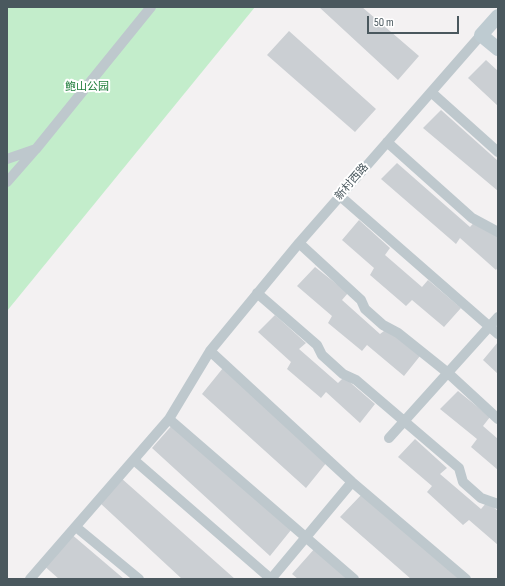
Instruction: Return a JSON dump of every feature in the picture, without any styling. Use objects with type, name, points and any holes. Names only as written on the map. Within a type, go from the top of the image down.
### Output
[{"type":"street","points":[[7,182],[36,149],[151,7]]},
{"type":"street","name":"新村西路","points":[[30,579],[169,419],[210,351],[299,243],[498,16]]},
{"type":"street","points":[[481,35],[498,49]]},
{"type":"street","points":[[432,92],[498,152]]},
{"type":"street","points":[[388,142],[472,218],[498,232]]},
{"type":"street","points":[[7,159],[36,149]]},
{"type":"street","points":[[340,196],[498,334]]},
{"type":"street","points":[[299,243],[361,300],[365,310],[383,325],[398,332],[448,373],[498,419]]},
{"type":"street","points":[[257,294],[317,345],[322,355],[343,374],[356,380],[459,468],[463,482],[481,498],[498,504]]},
{"type":"street","points":[[390,438],[498,317]]},
{"type":"street","points":[[210,351],[352,482],[466,579]]},
{"type":"street","points":[[169,419],[354,579]]},
{"type":"street","points":[[134,460],[271,579],[352,482]]},
{"type":"street","points":[[76,527],[139,579]]},
{"type":"green space","name":"鲍山公园","points":[[7,7],[255,7],[7,311]]},
{"type":"building","points":[[319,7],[362,7],[419,56],[398,80]]},
{"type":"building","points":[[289,31],[376,109],[355,132],[267,55]]},
{"type":"building","points":[[486,60],[498,71],[498,106],[468,78]]},
{"type":"building","points":[[441,110],[498,161],[498,191],[423,128]]},
{"type":"building","points":[[397,163],[470,227],[477,219],[498,236],[498,267],[496,270],[460,238],[456,244],[381,179]]},
{"type":"building","points":[[359,220],[390,248],[385,255],[422,287],[428,280],[461,308],[444,327],[412,300],[406,306],[370,275],[374,268],[342,240]]},
{"type":"building","points":[[315,267],[348,293],[342,300],[380,334],[388,328],[420,356],[404,376],[367,345],[362,351],[328,323],[332,316],[297,286]]},
{"type":"building","points":[[275,315],[306,343],[299,349],[338,383],[344,377],[375,404],[360,423],[326,392],[321,398],[287,369],[291,362],[258,332]]},
{"type":"building","points":[[498,342],[498,374],[483,360]]},
{"type":"building","points":[[223,368],[327,462],[306,488],[202,394]]},
{"type":"building","points":[[458,391],[490,417],[483,426],[498,439],[498,470],[471,447],[477,439],[440,409]]},
{"type":"building","points":[[174,423],[291,530],[270,556],[152,448]]},
{"type":"building","points":[[415,439],[447,468],[440,474],[481,509],[487,502],[498,511],[498,545],[469,520],[463,525],[427,492],[432,486],[398,457]]},
{"type":"building","points":[[121,478],[235,579],[182,579],[100,503]]},
{"type":"building","points":[[363,493],[459,579],[411,579],[340,517]]},
{"type":"building","points":[[70,533],[124,579],[59,579],[42,564]]},
{"type":"building","points":[[316,547],[352,579],[298,579],[292,574]]}]
